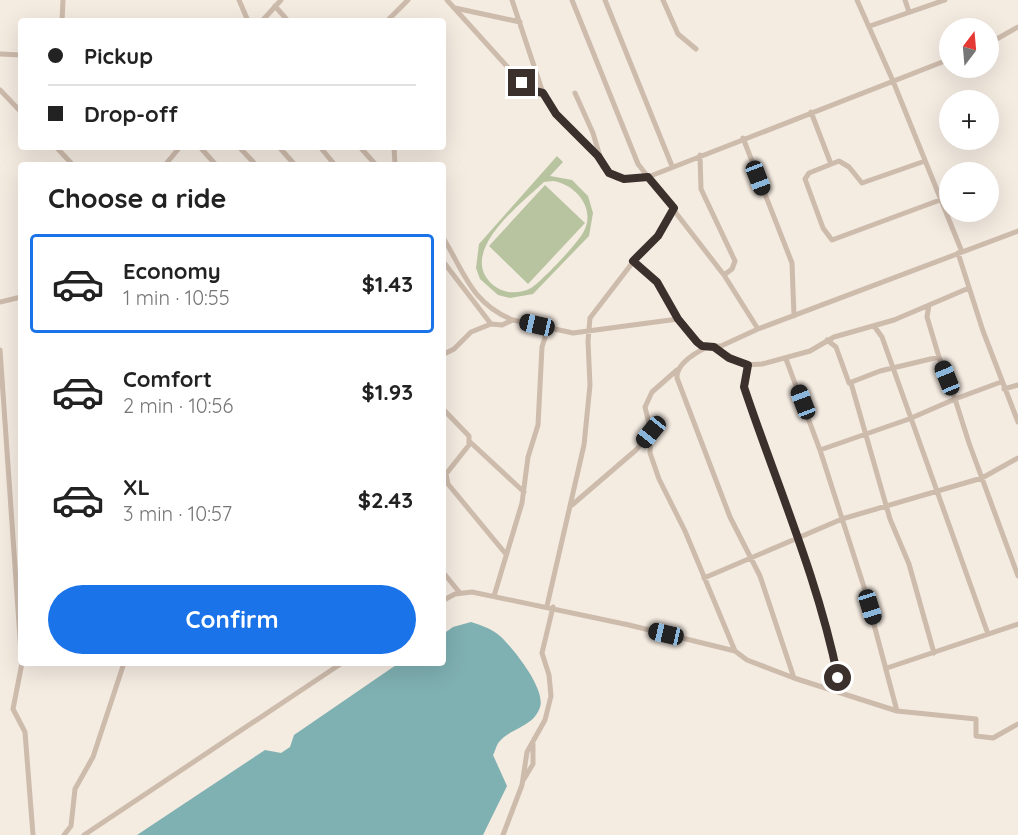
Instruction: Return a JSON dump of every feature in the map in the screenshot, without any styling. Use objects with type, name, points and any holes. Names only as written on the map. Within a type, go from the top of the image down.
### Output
[{"type":"street","points":[[62,18],[63,0]]},
{"type":"street","points":[[239,0],[247,18]]},
{"type":"street","points":[[264,18],[281,0]]},
{"type":"street","points":[[390,18],[408,0]]},
{"type":"street","points":[[447,0],[522,83],[531,90],[543,93]]},
{"type":"street","points":[[512,0],[543,93],[556,114],[598,156]]},
{"type":"street","points":[[572,0],[626,137],[648,177],[724,275],[758,329]]},
{"type":"street","points":[[605,0],[672,166]]},
{"type":"street","points":[[663,0],[678,34],[696,49]]},
{"type":"street","points":[[857,0],[893,81],[939,197]]},
{"type":"street","points":[[905,0],[909,12]]},
{"type":"street","points":[[870,26],[945,0]]},
{"type":"street","points":[[274,6],[285,18]]},
{"type":"street","points":[[454,8],[520,21]]},
{"type":"street","points":[[999,38],[1018,27]]},
{"type":"street","points":[[0,54],[18,55]]},
{"type":"street","points":[[575,93],[593,133],[603,167],[617,178],[648,177],[939,63]]},
{"type":"street","points":[[0,90],[18,109]]},
{"type":"street","points":[[812,112],[831,164]]},
{"type":"street","points":[[743,138],[792,263],[794,316]]},
{"type":"street","points":[[59,150],[70,162]]},
{"type":"street","points":[[203,150],[213,162]]},
{"type":"street","points":[[242,150],[253,162]]},
{"type":"street","points":[[282,150],[292,162]]},
{"type":"street","points":[[322,150],[332,162]]},
{"type":"street","points":[[363,150],[373,162]]},
{"type":"street","points":[[700,155],[701,189],[735,261],[730,272],[724,275]]},
{"type":"street","points":[[925,161],[862,183],[844,163],[839,161],[809,173],[805,179],[823,228],[832,240],[939,200]]},
{"type":"street","points":[[523,781],[525,758],[544,720],[551,696],[549,675],[542,653],[587,418],[589,332],[593,310],[611,292],[633,261],[658,236],[674,208]]},
{"type":"street","points":[[948,222],[1001,382],[1018,422]]},
{"type":"street","points":[[633,261],[657,282],[678,319],[692,337],[707,347],[714,347],[1018,231]]},
{"type":"street","points":[[446,244],[473,291],[485,304],[513,320],[573,333],[678,319]]},
{"type":"street","points":[[446,265],[491,324]]},
{"type":"street","points":[[714,347],[729,358],[748,365],[786,359],[810,351],[827,340],[874,326],[969,288]]},
{"type":"street","points":[[0,302],[18,298]]},
{"type":"street","points":[[928,305],[927,317],[939,357],[1018,576]]},
{"type":"street","points":[[446,353],[454,350],[471,332],[491,324],[502,325],[513,320]]},
{"type":"street","points":[[874,326],[882,337],[909,419],[939,492],[988,634]]},
{"type":"street","points":[[494,596],[524,492],[528,458],[538,426],[542,347],[548,328]]},
{"type":"street","points":[[827,340],[836,347],[846,381],[851,383],[892,368],[939,357]]},
{"type":"street","points":[[707,347],[652,392],[645,407],[651,432],[650,453],[659,479],[735,651]]},
{"type":"street","points":[[0,350],[18,610]]},
{"type":"street","points":[[786,359],[820,450],[842,519],[887,668],[897,711]]},
{"type":"street","points":[[748,365],[744,387],[798,537],[835,664],[839,692]]},
{"type":"street","points":[[677,370],[681,390],[718,486],[770,604],[794,678]]},
{"type":"street","points":[[820,450],[909,419],[1001,382]]},
{"type":"street","points":[[851,383],[894,531],[909,564],[934,653]]},
{"type":"street","points":[[1004,389],[1018,385]]},
{"type":"street","points":[[446,412],[469,436],[469,446],[446,474],[448,484],[505,553]]},
{"type":"street","points":[[571,506],[636,450],[651,432]]},
{"type":"street","points":[[469,441],[524,492]]},
{"type":"street","points":[[704,578],[842,519],[888,508],[982,478],[1018,459]]},
{"type":"street","points":[[446,576],[460,593]]},
{"type":"street","points":[[446,599],[460,593],[494,596],[735,651],[747,660],[794,678],[897,711],[976,719],[976,736],[993,738],[1018,724]]},
{"type":"street","points":[[887,668],[1018,624]]},
{"type":"street","points":[[21,666],[13,709],[25,732],[33,835]]},
{"type":"street","points":[[64,835],[71,826],[75,789],[93,757],[123,666]]},
{"type":"street","points":[[84,835],[338,666]]},
{"type":"street","points":[[503,835],[523,781],[534,760],[532,742]]},
{"type":"green space","points":[[557,156],[563,162],[550,176],[572,180],[588,196],[593,213],[589,236],[533,294],[510,298],[498,295],[480,279],[476,268],[479,244]],"holes":[[[544,182],[561,183],[576,192],[585,206],[587,222],[581,236],[531,288],[511,292],[496,287],[486,277],[482,265],[484,251],[490,238],[511,212]]]},
{"type":"green space","points":[[545,185],[585,223],[528,284],[489,246]]},
{"type":"water","points":[[471,622],[494,631],[506,642],[527,669],[541,699],[540,707],[533,719],[509,733],[496,747],[493,755],[507,786],[483,835],[137,835],[265,750],[281,753],[290,747],[294,735],[395,666],[446,666],[446,632],[453,627]]},
{"type":"route","points":[[522,83],[531,90],[543,93],[556,114],[598,156],[609,173],[624,179],[648,177],[674,208],[662,231],[633,261],[657,282],[668,297],[678,319],[697,342],[702,346],[714,347],[729,358],[748,365],[743,377],[744,387],[793,521],[838,678]]}]
